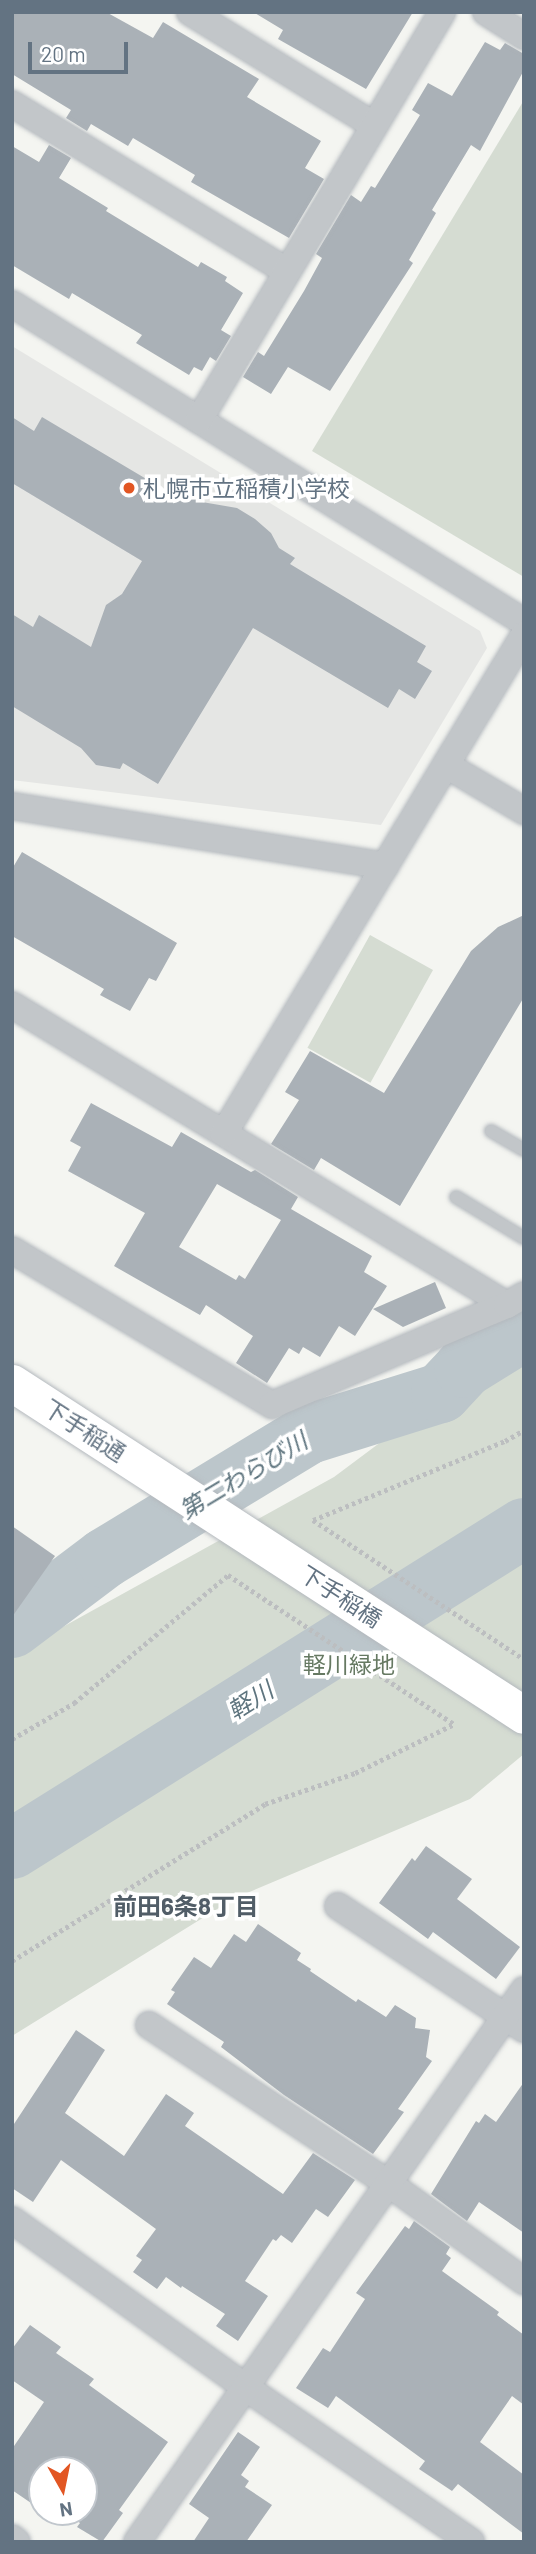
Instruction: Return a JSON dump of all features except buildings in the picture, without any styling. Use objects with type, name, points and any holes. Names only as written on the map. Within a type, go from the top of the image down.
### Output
[{"type":"main road","name":"下手稲通","points":[[12,1383],[158,1478]]},
{"type":"main road","name":"下手稲橋","points":[[158,1478],[524,1715]]},
{"type":"street","points":[[190,12],[374,125]]},
{"type":"street","points":[[199,420],[442,12]]},
{"type":"street","points":[[485,12],[524,36]]},
{"type":"street","points":[[12,104],[288,271]]},
{"type":"street","points":[[12,304],[524,622]]},
{"type":"street","points":[[224,1133],[524,635]]},
{"type":"street","points":[[446,765],[524,811]]},
{"type":"street","points":[[12,806],[385,866]]},
{"type":"street","points":[[12,1005],[224,1133],[516,1300]]},
{"type":"street","points":[[12,1250],[272,1405],[516,1300]]},
{"type":"street","points":[[338,1906],[514,2023]]},
{"type":"street","points":[[137,2542],[388,2183],[514,2023],[524,1990]]},
{"type":"street","points":[[149,2025],[388,2183],[524,2281]]},
{"type":"street","points":[[12,2220],[245,2387],[471,2542]]},
{"type":"street","points":[[12,2538],[17,2542]]},
{"type":"lane","points":[[491,1131],[524,1150]]},
{"type":"lane","points":[[456,1197],[524,1238]]},
{"type":"path","points":[[524,1430],[505,1441],[313,1520],[524,1659]]},
{"type":"path","points":[[12,1739],[74,1703],[228,1575],[454,1724],[355,1773],[265,1804],[12,1961]]},
{"type":"shaded area","name":"札幌市立稲積小学校","points":[[12,346],[480,631],[487,648],[381,825],[12,780]]},
{"type":"green space","points":[[524,100],[524,577],[312,451]]},
{"type":"green space","points":[[370,935],[433,970],[370,1083],[307,1048]]},
{"type":"green space","name":"軽川緑地","points":[[524,1335],[524,1754],[470,1799],[235,1898],[12,2036],[12,1655],[334,1477]]},
{"type":"waterway","name":"第二わらび川","points":[[12,1628],[105,1558],[309,1434],[441,1393],[464,1368],[524,1331]]},
{"type":"waterway","name":"軽川","points":[[12,1849],[524,1528]]},
{"type":"place","name":"札幌市立稲積小学校","points":[[129,488]]},
{"type":"district","name":"前田6条8丁目","points":[[186,1906]]}]
